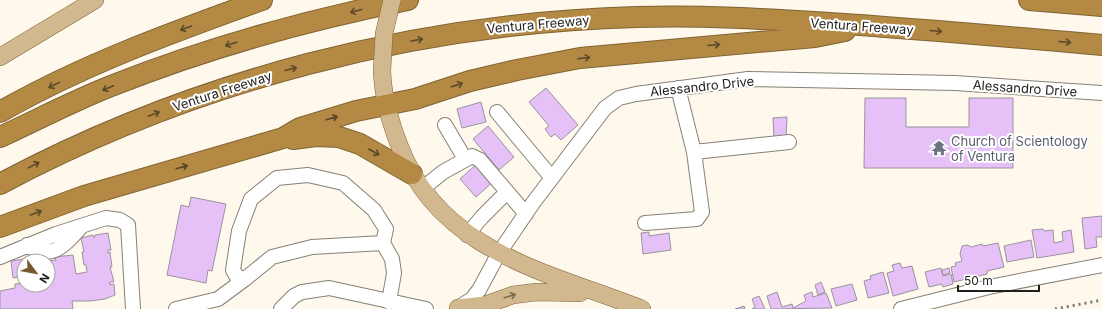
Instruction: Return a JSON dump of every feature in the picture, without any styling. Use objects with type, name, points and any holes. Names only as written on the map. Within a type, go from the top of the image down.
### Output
[{"type":"highway","points":[[0,112],[102,62],[174,32],[262,0]]},
{"type":"highway","points":[[0,137],[110,87],[185,59],[265,33],[408,0]]},
{"type":"highway","points":[[1029,0],[1102,6]]},
{"type":"highway","name":"Ventura Freeway","points":[[0,184],[43,161],[106,133],[217,91],[321,62],[412,41],[489,28],[556,21],[637,17],[751,18],[1102,45]]},
{"type":"highway","points":[[0,227],[84,196],[283,138],[300,128],[356,111],[415,99],[470,81],[517,70],[580,58],[815,37],[869,26]]},
{"type":"highway","points":[[283,138],[297,139],[316,136],[339,137],[360,144],[417,181]]},
{"type":"main road","points":[[0,57],[95,0]]},
{"type":"main road","points":[[392,0],[384,34],[382,80],[386,106],[393,132],[417,181],[436,206],[467,235],[499,253],[537,271],[642,309]]},
{"type":"main road","points":[[458,309],[485,305],[513,295],[536,292],[553,291],[606,295]]},
{"type":"street","name":"Alessandro Drive","points":[[458,309],[466,304],[476,294],[499,253],[552,178],[605,108],[619,98],[636,94],[748,79],[955,84],[1102,93]]},
{"type":"street","points":[[645,223],[697,218],[702,212],[694,152],[678,88]]},
{"type":"street","points":[[497,112],[552,178]]},
{"type":"street","points":[[445,126],[464,159]]},
{"type":"street","points":[[694,152],[789,142]]},
{"type":"street","points":[[417,181],[443,172],[464,159],[472,156],[480,160],[526,214]]},
{"type":"street","points":[[245,279],[237,277],[233,270],[239,231],[250,199],[277,178],[308,175],[342,183],[374,210],[386,229],[383,243],[392,259],[394,273],[389,302]]},
{"type":"street","points":[[467,235],[482,217],[507,192]]},
{"type":"street","points":[[0,257],[106,218],[120,220],[128,225],[133,309]]},
{"type":"street","points":[[176,309],[218,299],[272,257],[312,247],[383,243]]},
{"type":"street","points":[[901,309],[988,287],[1102,265]]},
{"type":"street","points":[[282,309],[294,296],[302,292],[320,288],[329,288],[426,309]]},
{"type":"building","points":[[546,88],[578,125],[561,140],[555,134],[551,137],[545,129],[549,126],[529,102]]},
{"type":"building","name":"Church of Scientology of Ventura","points":[[865,98],[906,98],[906,127],[969,127],[969,98],[1013,98],[1013,168],[864,168]]},
{"type":"building","points":[[481,102],[486,122],[462,128],[457,109]]},
{"type":"building","points":[[787,117],[786,139],[774,138],[773,118]]},
{"type":"building","points":[[488,126],[514,157],[499,170],[473,139]]},
{"type":"building","points":[[479,162],[495,180],[476,197],[460,179]]},
{"type":"building","points":[[191,197],[226,204],[212,271],[208,270],[206,283],[167,275],[181,205],[189,207]]},
{"type":"building","points":[[1102,216],[1102,237],[1096,237],[1097,247],[1085,249],[1082,218]]},
{"type":"building","points":[[1043,229],[1044,231],[1053,230],[1054,243],[1063,241],[1062,232],[1071,230],[1074,252],[1037,258],[1032,230]]},
{"type":"building","points":[[649,232],[649,236],[669,233],[671,250],[643,254],[641,233]]},
{"type":"building","points":[[108,233],[111,250],[108,250],[108,253],[110,252],[112,267],[110,267],[114,282],[110,282],[110,285],[114,284],[115,295],[105,299],[72,301],[73,309],[0,309],[0,291],[15,288],[15,284],[16,293],[56,293],[56,257],[73,255],[76,274],[87,272],[86,265],[84,265],[82,252],[84,252],[81,238],[93,235],[93,237],[95,237],[95,235]]},
{"type":"building","points":[[1031,240],[1034,257],[1007,262],[1004,246]]},
{"type":"building","points":[[998,243],[1004,267],[987,271],[987,274],[954,282],[951,267],[956,266],[955,263],[962,261],[960,254],[962,246],[968,245],[971,247],[982,244],[983,246]]},
{"type":"building","points":[[16,260],[16,277],[13,278],[11,261]]},
{"type":"building","points":[[900,263],[902,268],[912,266],[918,289],[893,296],[887,273],[894,271],[892,265]]},
{"type":"building","points":[[941,268],[943,276],[951,274],[953,284],[943,287],[942,284],[929,287],[925,272]]},
{"type":"building","points":[[949,268],[950,273],[943,275],[942,270]]},
{"type":"building","points":[[883,272],[889,293],[868,298],[864,281],[871,279],[870,276]]},
{"type":"building","points":[[821,282],[825,292],[818,295],[815,285]]},
{"type":"building","points":[[852,284],[857,300],[836,306],[831,289]]},
{"type":"building","points":[[777,292],[782,307],[792,304],[793,308],[806,301],[804,295],[812,292],[813,297],[826,293],[832,308],[771,309],[767,296]]},
{"type":"building","points":[[759,296],[765,309],[752,309],[755,307],[752,299]]},
{"type":"building","points":[[744,306],[745,309],[735,309]]},
{"type":"railway","points":[[1055,309],[1102,300]]},
{"type":"place","name":"Church of Scientology of Ventura","points":[[939,148]]}]
